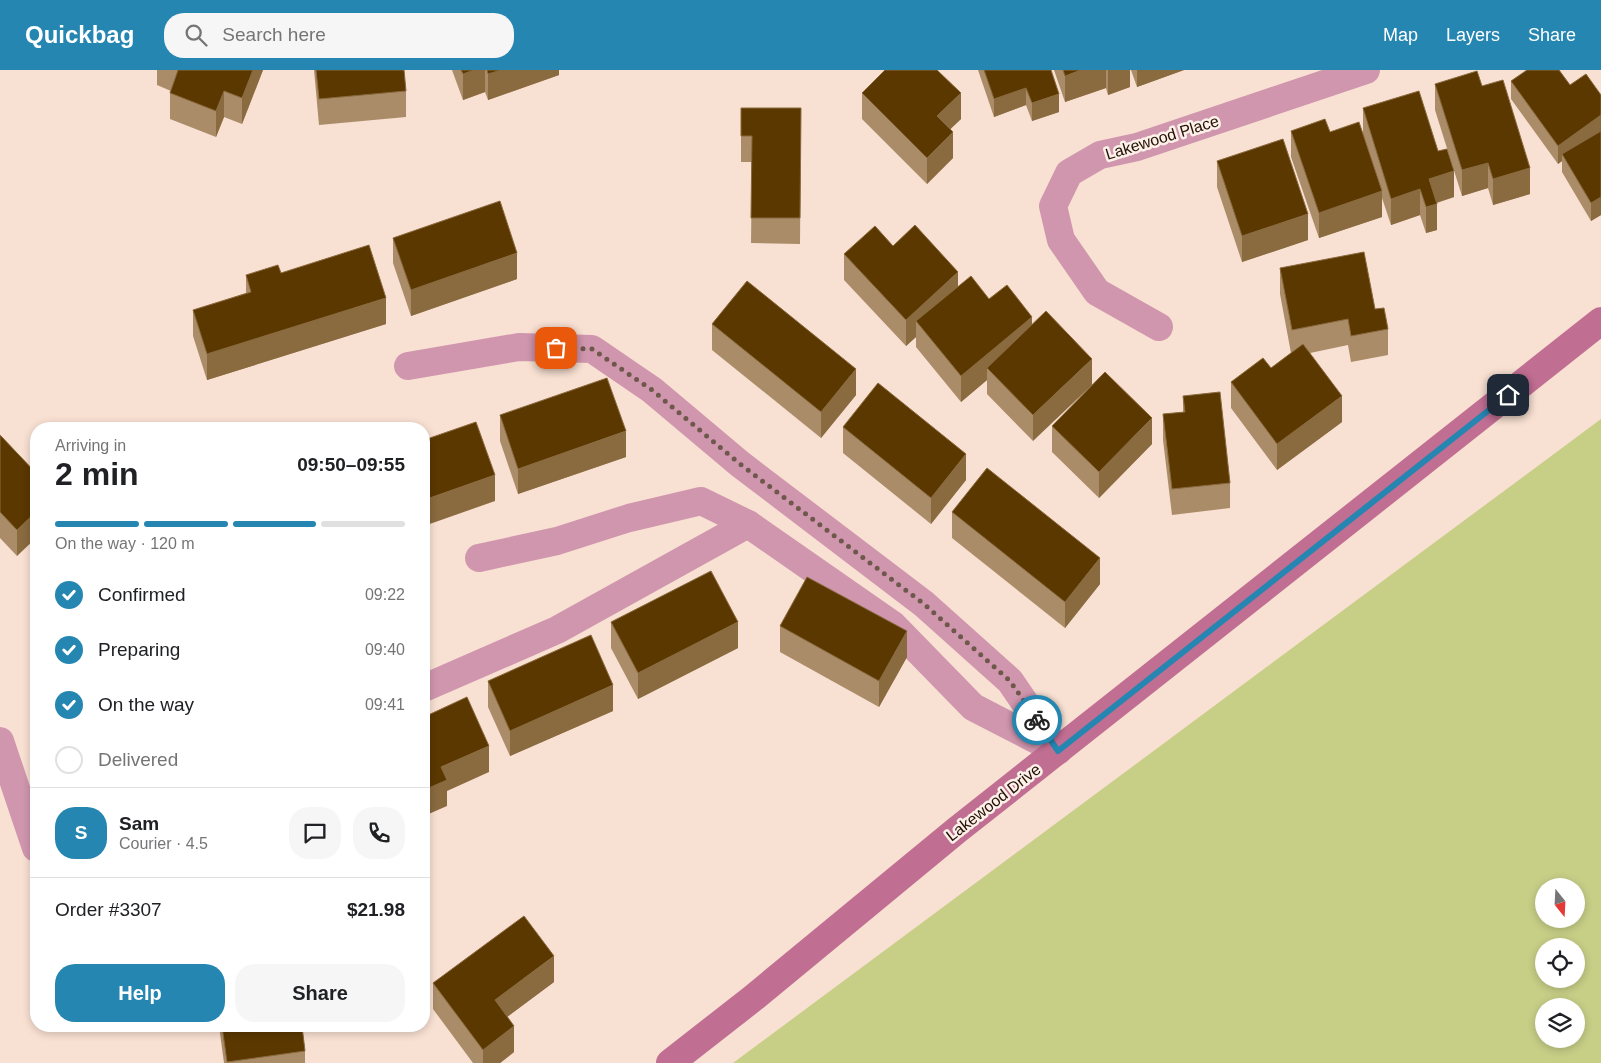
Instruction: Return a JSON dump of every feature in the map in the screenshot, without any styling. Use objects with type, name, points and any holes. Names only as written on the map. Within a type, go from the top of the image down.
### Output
[{"type":"street","name":"Lakewood Place","points":[[1159,327],[1097,292],[1061,240],[1053,206],[1068,173],[1100,155],[1138,148],[1366,70]]},
{"type":"street","name":"Lakewood Drive","points":[[670,1063],[752,999],[957,830],[1601,321]]},
{"type":"street","points":[[408,366],[519,347],[592,349],[652,390],[740,464],[924,604],[1010,681],[1058,751]]},
{"type":"street","points":[[479,558],[557,541],[628,518],[701,501],[748,524],[893,625],[973,707],[1058,751]]},
{"type":"street","points":[[430,685],[557,630],[748,524]]},
{"type":"street","points":[[0,741],[30,830]]},
{"type":"green space","points":[[1601,419],[1601,1063],[733,1063]]},
{"type":"building","points":[[178,70],[253,70],[242,98],[224,91],[216,111],[170,93]]},
{"type":"building","points":[[316,70],[404,70],[406,91],[319,99]]},
{"type":"building","points":[[461,70],[474,70],[463,74]]},
{"type":"building","points":[[487,70],[501,70],[488,74]]},
{"type":"building","points":[[885,70],[937,70],[961,93],[937,116],[953,132],[927,158],[862,93]]},
{"type":"building","points":[[984,70],[1051,70],[1059,94],[1032,103],[1026,88],[994,99]]},
{"type":"building","points":[[1063,70],[1081,70],[1065,76]]},
{"type":"building","points":[[1527,70],[1559,70],[1570,85],[1586,74],[1601,95],[1601,115],[1558,146],[1511,81]]},
{"type":"building","points":[[1477,71],[1482,86],[1503,80],[1530,168],[1493,179],[1488,163],[1462,170],[1435,84]]},
{"type":"building","points":[[1419,91],[1438,151],[1447,149],[1454,171],[1429,179],[1437,204],[1426,207],[1420,189],[1391,199],[1363,108]]},
{"type":"building","points":[[741,108],[801,108],[800,218],[751,218],[752,136],[741,136]]},
{"type":"building","points":[[1325,119],[1330,132],[1359,122],[1382,191],[1319,213],[1291,131]]},
{"type":"building","points":[[1601,131],[1601,197],[1591,203],[1562,154]]},
{"type":"building","points":[[1283,139],[1308,214],[1242,236],[1217,161]]},
{"type":"building","points":[[500,201],[517,253],[411,290],[393,238]]},
{"type":"building","points":[[915,225],[958,272],[906,320],[844,254],[875,226],[893,246]]},
{"type":"building","points":[[369,245],[386,298],[207,354],[193,310],[251,292],[246,275],[278,265],[281,273]]},
{"type":"building","points":[[1364,252],[1375,309],[1384,308],[1388,329],[1351,336],[1348,319],[1292,330],[1280,268]]},
{"type":"building","points":[[971,276],[989,299],[1007,285],[1032,317],[961,376],[916,321]]},
{"type":"building","points":[[747,281],[856,369],[821,412],[712,324]]},
{"type":"building","points":[[1046,311],[1092,359],[1033,415],[987,368]]},
{"type":"building","points":[[1303,344],[1342,396],[1277,444],[1231,382],[1263,358],[1271,368]]},
{"type":"building","points":[[1105,372],[1152,418],[1099,472],[1052,426]]},
{"type":"building","points":[[607,378],[626,431],[518,469],[500,415]]},
{"type":"building","points":[[878,383],[966,454],[931,498],[843,427]]},
{"type":"building","points":[[1220,392],[1230,483],[1172,489],[1163,414],[1185,412],[1183,396]]},
{"type":"building","points":[[476,422],[495,475],[430,498],[430,438]]},
{"type":"building","points":[[0,435],[30,467],[30,518],[17,530],[0,512]]},
{"type":"building","points":[[987,468],[1100,558],[1065,602],[952,512]]},
{"type":"building","points":[[711,571],[738,622],[638,673],[611,622]]},
{"type":"building","points":[[807,577],[907,631],[879,681],[780,626]]},
{"type":"building","points":[[591,635],[613,685],[510,731],[488,681]]},
{"type":"building","points":[[467,697],[489,746],[441,767],[447,780],[430,787],[430,714]]},
{"type":"building","points":[[524,916],[554,956],[495,1000],[514,1026],[483,1050],[433,983]]},
{"type":"building","points":[[223,1032],[303,1032],[305,1051],[227,1062]]},
{"type":"way so far","points":[[556,348],[592,349],[652,390],[740,464],[924,604],[1010,681],[1037,720]]},
{"type":"route","points":[[1037,720],[1058,751],[1508,395]]}]
